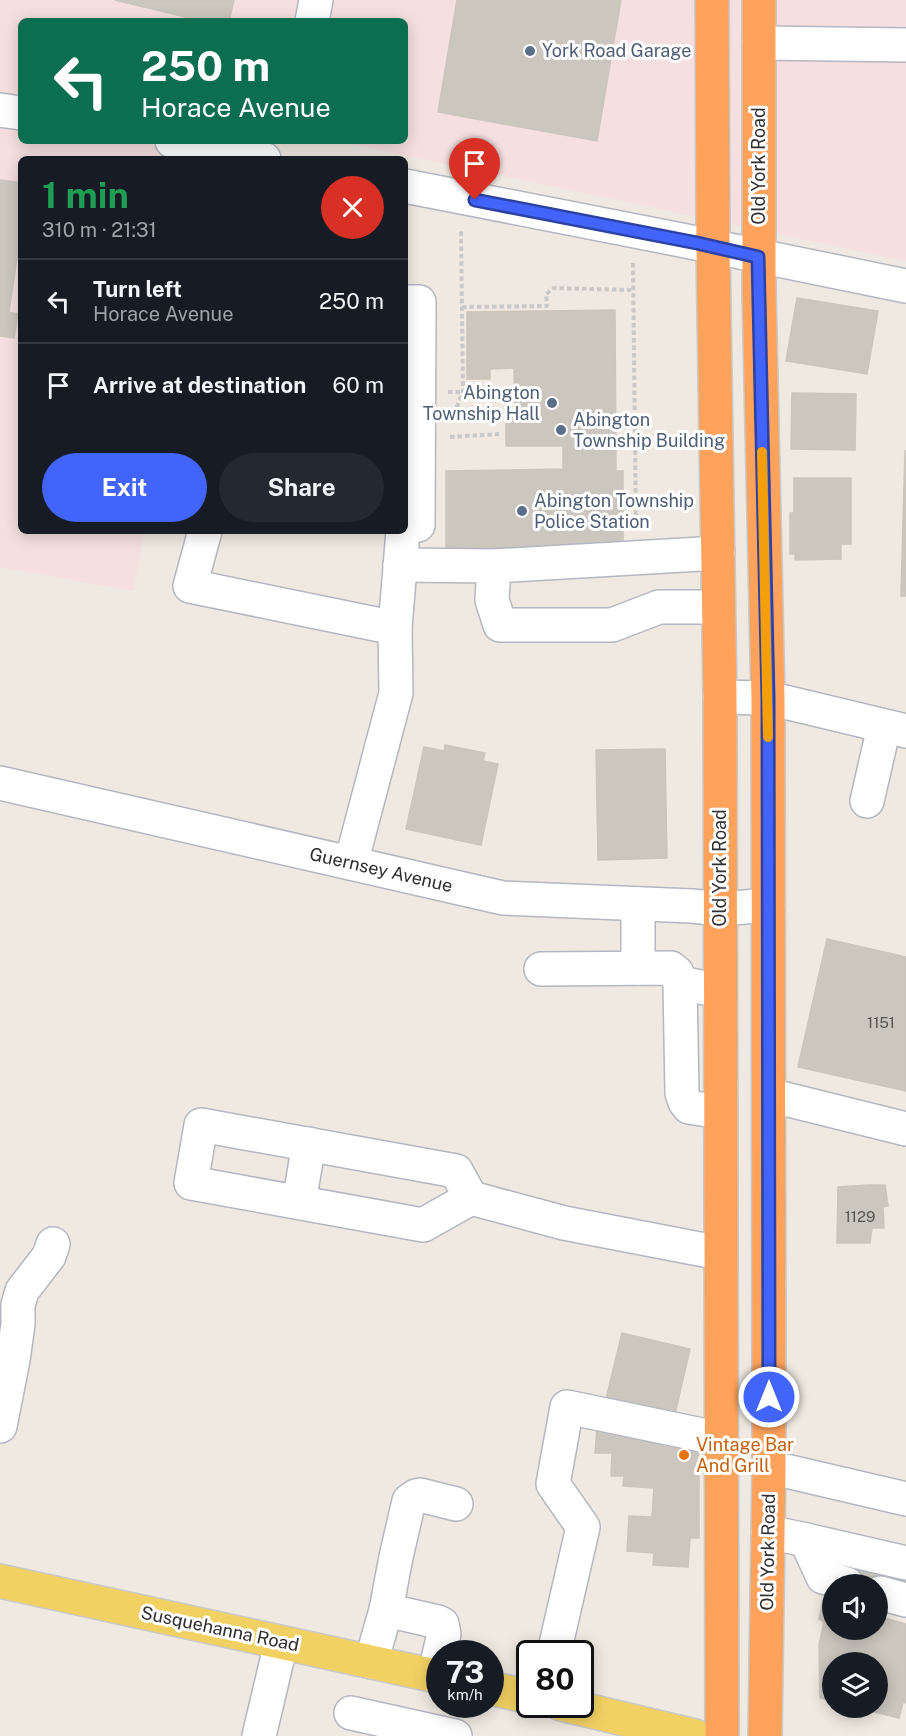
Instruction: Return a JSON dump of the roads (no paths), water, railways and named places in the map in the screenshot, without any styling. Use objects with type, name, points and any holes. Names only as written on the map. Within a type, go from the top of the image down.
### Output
[{"type":"highway","name":"Old York Road","points":[[712,0],[712,246],[720,696],[722,1736]]},
{"type":"highway","name":"Old York Road","points":[[759,0],[758,257],[768,698],[769,1467],[765,1736]]},
{"type":"main road","name":"Susquehanna Road","points":[[0,1581],[426,1674]]},
{"type":"main road","points":[[594,1712],[695,1736]]},
{"type":"street","points":[[313,18],[316,0]]},
{"type":"street","points":[[759,43],[906,45]]},
{"type":"street","points":[[0,110],[18,113]]},
{"type":"street","points":[[187,144],[249,156]]},
{"type":"street","points":[[408,187],[906,286]]},
{"type":"street","points":[[408,302],[419,302],[418,525],[408,524]]},
{"type":"street","points":[[204,534],[190,586],[395,628]]},
{"type":"street","points":[[351,863],[396,693],[395,628],[403,534]]},
{"type":"street","points":[[400,565],[494,566],[718,553]]},
{"type":"street","points":[[494,566],[492,600],[500,625],[612,625],[659,607],[718,607]]},
{"type":"street","points":[[720,696],[768,698],[895,729],[867,801]]},
{"type":"street","name":"Guernsey Avenue","points":[[0,783],[503,898],[721,909],[768,905]]},
{"type":"street","points":[[638,904],[638,968]]},
{"type":"street","points":[[541,969],[671,968],[677,973],[680,983],[682,1093],[685,1102],[689,1107],[720,1113]]},
{"type":"street","points":[[680,983],[720,991]]},
{"type":"street","points":[[768,1095],[906,1129]]},
{"type":"street","points":[[471,1198],[456,1171],[201,1125],[190,1183],[423,1225],[471,1198],[564,1223],[720,1253]]},
{"type":"street","points":[[299,1202],[309,1144]]},
{"type":"street","points":[[0,1426],[13,1360],[18,1305],[22,1291],[49,1256],[53,1244]]},
{"type":"street","points":[[557,1640],[583,1527],[553,1484],[567,1407],[721,1439]]},
{"type":"street","points":[[769,1467],[906,1499]]},
{"type":"street","points":[[371,1662],[386,1610],[409,1501],[420,1495],[456,1504]]},
{"type":"street","points":[[768,1532],[906,1563]]},
{"type":"street","points":[[806,1540],[822,1575]]},
{"type":"street","points":[[386,1610],[442,1624],[443,1640]]},
{"type":"street","points":[[259,1736],[281,1643]]},
{"type":"street","points":[[351,1713],[455,1736]]},
{"type":"place","name":"York Road Garage","points":[[530,51]]},
{"type":"place","name":"Abington Township Hall","points":[[552,403]]},
{"type":"place","name":"Abington Township Building","points":[[561,430]]},
{"type":"place","name":"Abington Township Police Station","points":[[522,511]]},
{"type":"place","name":"Vintage Bar And Grill","points":[[684,1455]]}]
